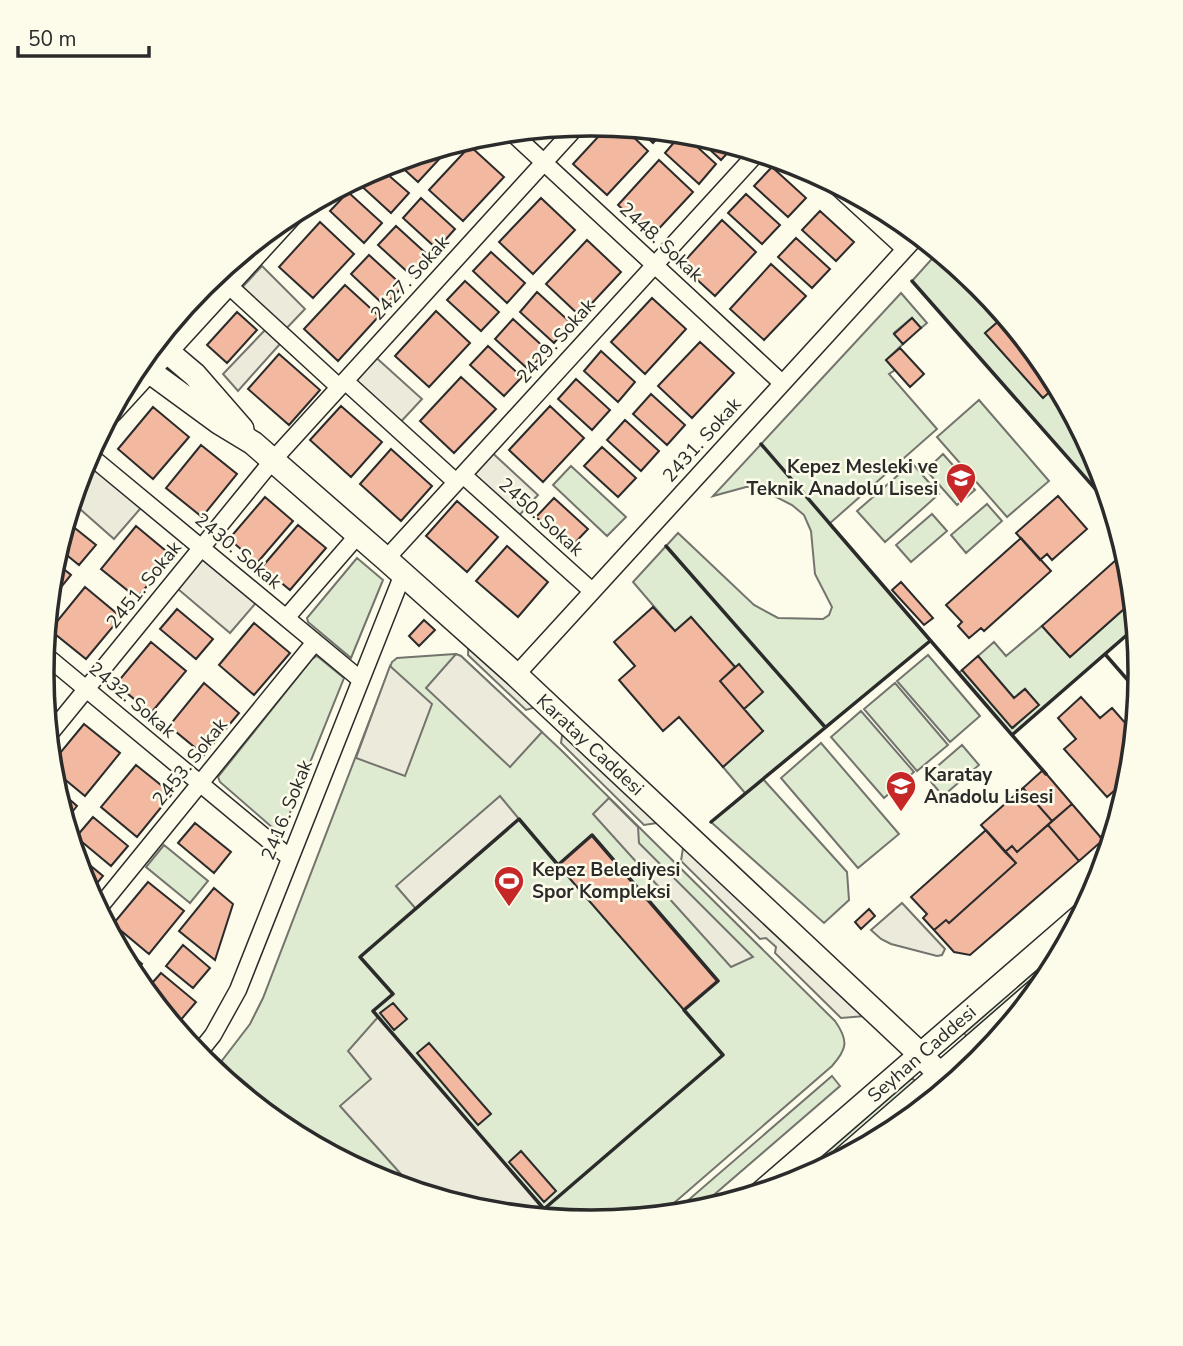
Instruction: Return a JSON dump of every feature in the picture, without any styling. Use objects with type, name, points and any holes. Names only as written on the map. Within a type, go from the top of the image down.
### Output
[{"type":"street","name":"2427. Sokak","points":[[273,460],[567,137]]},
{"type":"street","name":"2448. Sokak","points":[[520,140],[782,383]]},
{"type":"street","name":"2429. Sokak","points":[[386,559],[751,160]]},
{"type":"street","points":[[861,209],[905,249]]},
{"type":"street","name":"2431. Sokak","points":[[516,675],[912,242]]},
{"type":"street","points":[[184,324],[252,257]]},
{"type":"street","name":"2450. Sokak","points":[[227,284],[342,384],[592,590]]},
{"type":"street","name":"Karatay Caddesi","points":[[164,348],[215,397],[253,443],[516,675],[944,1079]]},
{"type":"street","name":"Karatay Caddesi","points":[[148,371],[220,424],[253,443]]},
{"type":"street","name":"2451. Sokak","points":[[57,725],[273,460]]},
{"type":"street","name":"2430. Sokak","points":[[97,462],[361,680]]},
{"type":"street","points":[[286,618],[358,534]]},
{"type":"street","name":"2416. Sokak","points":[[205,1045],[238,990],[403,574]]},
{"type":"street","name":"2453. Sokak","points":[[105,900],[315,642]]},
{"type":"street","name":"2432. Sokak","points":[[54,663],[290,858]]},
{"type":"street","name":"Seyhan Caddesi","points":[[782,1175],[1062,932]]},
{"type":"green space","points":[[933,258],[995,319],[998,322],[985,333],[1042,397],[1049,392],[1073,435],[1096,490],[912,281]]},
{"type":"green space","points":[[901,293],[927,323],[921,328],[912,318],[894,333],[903,344],[886,360],[895,370],[889,374],[937,429],[829,524],[930,641],[763,779],[847,872],[849,900],[824,923],[711,822],[745,793],[723,767],[763,731],[744,709],[739,665],[735,667],[691,617],[675,631],[633,582],[678,533],[754,605],[778,618],[823,619],[829,615],[832,607],[815,574],[811,531],[804,515],[792,505],[757,487],[746,487],[713,496]]},
{"type":"green space","points":[[979,400],[1049,481],[1007,517],[937,437]]},
{"type":"green space","points":[[943,454],[975,490],[957,505],[926,470]]},
{"type":"green space","points":[[912,463],[939,494],[885,542],[857,511]]},
{"type":"green space","points":[[571,466],[626,517],[607,536],[553,485]]},
{"type":"green space","points":[[987,504],[1002,521],[966,553],[951,535]]},
{"type":"green space","points":[[932,514],[947,531],[911,562],[896,545]]},
{"type":"green space","points":[[357,558],[383,580],[351,658],[308,622],[307,618]]},
{"type":"green space","points":[[1125,608],[1128,634],[1012,735],[959,673],[962,670],[1013,728],[1038,705],[1025,689],[1014,698],[978,656],[994,642],[1006,656],[1042,626],[1070,657]]},
{"type":"green space","name":"Kepez Belediyesi Spor Kompleksi","points":[[455,654],[461,656],[561,750],[835,1021],[843,1034],[843,1050],[832,1066],[673,1204],[592,1210],[521,1206],[452,1192],[419,1182],[354,1155],[293,1120],[221,1062],[250,1024],[263,998],[392,662],[397,658]]},
{"type":"green space","points":[[928,655],[980,716],[950,742],[897,681]]},
{"type":"green space","points":[[317,656],[344,678],[281,835],[220,782],[218,777]]},
{"type":"green space","points":[[895,683],[948,745],[917,771],[864,709]]},
{"type":"green space","points":[[861,711],[914,772],[884,798],[831,737]]},
{"type":"green space","points":[[821,743],[899,834],[858,868],[781,778]]},
{"type":"green space","points":[[962,745],[979,765],[943,796],[926,776]]},
{"type":"green space","points":[[164,845],[208,881],[190,903],[146,867]]},
{"type":"green space","points":[[1042,965],[1030,983],[967,1037],[964,1033]]},
{"type":"green space","points":[[832,1076],[840,1086],[712,1196],[686,1202]]},
{"type":"green space","points":[[912,1078],[916,1082],[839,1150],[818,1160]]},
{"type":"shaded area","points":[[262,266],[305,309],[281,334],[237,293]]},
{"type":"shaded area","points":[[265,330],[280,344],[238,391],[223,374]]},
{"type":"shaded area","points":[[371,353],[422,399],[396,427],[345,381]]},
{"type":"shaded area","points":[[487,448],[538,495],[514,521],[463,475]]},
{"type":"shaded area","points":[[98,462],[146,502],[114,539],[80,509]]},
{"type":"shaded area","points":[[202,548],[261,597],[230,633],[172,584]]},
{"type":"shaded area","points":[[469,633],[546,704],[526,710],[468,655]]},
{"type":"shaded area","points":[[456,654],[542,732],[510,767],[426,688]]},
{"type":"shaded area","points":[[390,666],[432,704],[405,776],[356,758]]},
{"type":"shaded area","points":[[564,721],[670,821],[644,825],[561,743]]},
{"type":"shaded area","points":[[500,796],[519,819],[416,909],[396,886]]},
{"type":"shaded area","points":[[609,798],[638,827],[639,843],[753,957],[731,967],[593,814]]},
{"type":"shaded area","points":[[685,835],[878,1015],[841,1018],[775,953],[776,947],[766,938],[760,939],[681,861]]},
{"type":"shaded area","points":[[902,903],[945,949],[942,955],[891,944],[871,930]]},
{"type":"shaded area","points":[[378,1017],[543,1208],[452,1192],[402,1175],[340,1106],[371,1079],[348,1051]]},
{"type":"building","points":[[599,136],[634,138],[648,151],[607,195],[573,164]]},
{"type":"building","points":[[674,142],[696,146],[716,164],[699,184],[665,153]]},
{"type":"building","points":[[473,149],[504,177],[463,221],[429,190],[465,151]]},
{"type":"building","points":[[709,149],[727,153],[721,160]]},
{"type":"building","points":[[441,157],[418,182],[405,170]]},
{"type":"building","points":[[659,160],[693,192],[652,236],[618,205]]},
{"type":"building","points":[[772,167],[806,198],[788,217],[754,186]]},
{"type":"building","points":[[389,176],[409,193],[391,213],[363,187]]},
{"type":"building","points":[[350,193],[382,223],[364,243],[330,211]]},
{"type":"building","points":[[746,194],[780,225],[762,244],[728,213]]},
{"type":"building","points":[[421,198],[455,229],[437,249],[403,218]]},
{"type":"building","points":[[541,198],[575,230],[533,274],[499,242]]},
{"type":"building","points":[[820,211],[854,242],[836,261],[802,230]]},
{"type":"building","points":[[722,220],[756,252],[715,296],[681,265]]},
{"type":"building","points":[[320,222],[354,254],[313,298],[279,267]]},
{"type":"building","points":[[396,226],[430,257],[412,276],[378,245]]},
{"type":"building","points":[[796,238],[830,269],[812,288],[778,257]]},
{"type":"building","points":[[587,240],[621,272],[580,316],[546,284]]},
{"type":"building","points":[[491,252],[525,283],[507,303],[473,271]]},
{"type":"building","points":[[369,255],[403,286],[385,306],[351,274]]},
{"type":"building","points":[[771,264],[806,296],[764,340],[730,309]]},
{"type":"building","points":[[465,281],[499,312],[481,331],[447,300]]},
{"type":"building","points":[[345,285],[379,316],[338,361],[304,329]]},
{"type":"building","points":[[537,292],[571,323],[554,343],[520,312]]},
{"type":"building","points":[[652,298],[686,329],[645,374],[611,342]]},
{"type":"building","points":[[436,311],[470,343],[429,387],[395,356]]},
{"type":"building","points":[[237,312],[257,330],[227,363],[207,345]]},
{"type":"building","points":[[912,318],[921,328],[903,344],[894,334]]},
{"type":"building","points":[[513,319],[547,350],[529,370],[495,339]]},
{"type":"building","points":[[998,322],[1018,346],[1049,392],[1043,398],[985,333]]},
{"type":"building","points":[[700,342],[734,373],[692,418],[658,386]]},
{"type":"building","points":[[488,346],[522,377],[504,396],[470,365]]},
{"type":"building","points":[[900,348],[924,374],[910,387],[886,360]]},
{"type":"building","points":[[601,351],[635,382],[618,402],[584,371]]},
{"type":"building","points":[[279,354],[320,390],[289,425],[248,389]]},
{"type":"building","points":[[461,377],[496,409],[454,453],[420,421]]},
{"type":"building","points":[[576,379],[610,410],[592,430],[558,399]]},
{"type":"building","points":[[651,394],[685,425],[667,445],[633,414]]},
{"type":"building","points":[[341,406],[382,442],[351,477],[310,440]]},
{"type":"building","points":[[550,406],[584,438],[543,482],[509,450]]},
{"type":"building","points":[[153,407],[189,437],[153,479],[118,449]]},
{"type":"building","points":[[625,420],[659,451],[641,471],[607,440]]},
{"type":"building","points":[[201,445],[237,474],[202,517],[166,488]]},
{"type":"building","points":[[602,447],[636,478],[618,497],[584,466]]},
{"type":"building","points":[[391,449],[432,486],[401,521],[360,484]]},
{"type":"building","points":[[1058,496],[1087,529],[1052,560],[1047,554],[1040,560],[1016,533]]},
{"type":"building","points":[[265,497],[293,521],[257,563],[229,539]]},
{"type":"building","points":[[554,498],[588,529],[570,548],[536,517]]},
{"type":"building","points":[[457,501],[498,537],[467,572],[426,536]]},
{"type":"building","points":[[298,525],[326,548],[290,590],[262,567]]},
{"type":"building","points":[[136,526],[172,556],[137,598],[101,569]]},
{"type":"building","points":[[75,528],[96,545],[79,565],[68,556]]},
{"type":"building","points":[[1021,538],[1051,571],[984,631],[981,628],[969,638],[958,626],[962,622],[946,605]]},
{"type":"building","points":[[507,546],[548,582],[518,617],[476,581]]},
{"type":"building","points":[[1116,560],[1125,608],[1070,657],[1042,626]]},
{"type":"building","points":[[65,570],[71,575],[62,586]]},
{"type":"building","points":[[901,582],[933,618],[924,625],[892,590]]},
{"type":"building","points":[[85,587],[121,617],[86,659],[55,634],[57,622]]},
{"type":"building","points":[[653,607],[675,631],[691,617],[735,667],[720,681],[763,731],[723,767],[679,717],[663,731],[619,680],[635,666],[614,642]]},
{"type":"building","points":[[177,609],[213,639],[196,659],[160,629]]},
{"type":"building","points":[[424,620],[435,630],[419,646],[409,636]]},
{"type":"building","points":[[254,623],[290,653],[254,695],[219,665]]},
{"type":"building","points":[[151,642],[186,671],[151,713],[116,684]]},
{"type":"building","points":[[978,656],[1014,698],[1025,689],[1039,705],[1012,728],[962,670]]},
{"type":"building","points":[[739,664],[763,692],[744,709],[720,681]]},
{"type":"building","points":[[204,683],[239,713],[204,755],[169,726]]},
{"type":"building","points":[[1081,697],[1100,718],[1112,708],[1126,724],[1115,790],[1107,797],[1064,749],[1076,739],[1058,718]]},
{"type":"building","points":[[84,724],[120,753],[85,796],[65,780],[61,752]]},
{"type":"building","points":[[136,765],[172,794],[137,837],[101,807]]},
{"type":"building","points":[[1043,770],[1072,804],[1052,821],[1023,788]]},
{"type":"building","points":[[1023,788],[1052,821],[1017,852],[1012,846],[1005,852],[981,825]]},
{"type":"building","points":[[1072,804],[1102,839],[1079,861],[1048,825]]},
{"type":"building","points":[[93,817],[128,846],[111,866],[82,842],[79,833]]},
{"type":"building","points":[[195,823],[231,852],[214,873],[178,843]]},
{"type":"building","points":[[1048,825],[1079,861],[970,955],[954,952],[934,930],[946,920],[949,923],[1016,863],[1005,852],[1012,846],[1017,852]]},
{"type":"building","points":[[986,830],[1016,863],[949,923],[946,920],[934,930],[923,918],[927,914],[911,897]]},
{"type":"building","points":[[592,835],[718,981],[684,1010],[558,865]]},
{"type":"building","points":[[90,865],[103,876],[97,883]]},
{"type":"building","points":[[148,882],[184,911],[149,954],[120,929],[115,921]]},
{"type":"building","points":[[214,888],[233,904],[215,960],[179,931]]},
{"type":"building","points":[[869,909],[875,916],[861,929],[855,922]]},
{"type":"building","points":[[183,945],[210,968],[193,988],[166,966]]},
{"type":"building","points":[[161,973],[196,1002],[181,1019],[153,982]]},
{"type":"building","points":[[393,1003],[407,1019],[394,1030],[380,1013]]},
{"type":"building","points":[[429,1043],[491,1114],[478,1125],[417,1053]]},
{"type":"building","points":[[521,1151],[556,1191],[544,1202],[509,1162]]},
{"type":"wall","points":[[912,281],[1096,490]]},
{"type":"wall","points":[[761,444],[1012,735]]},
{"type":"wall","points":[[666,546],[825,727]]},
{"type":"wall","points":[[1128,634],[1105,654],[1129,681]]},
{"type":"wall","points":[[711,822],[930,641]]},
{"type":"wall","points":[[1046,774],[1012,735],[1105,654]]},
{"type":"wall","points":[[519,819],[558,865],[592,835],[718,981],[684,1010],[723,1055],[545,1208]]},
{"type":"wall","points":[[519,819],[360,957],[393,994],[373,1011],[543,1208]]},
{"type":"place","name":"Kepez Mesleki ve Teknik Anadolu Lisesi","points":[[961,505]]},
{"type":"place","name":"Karatay Anadolu Lisesi","points":[[901,813]]},
{"type":"place","name":"Kepez Belediyesi Spor Kompleksi","points":[[509,908]]}]
